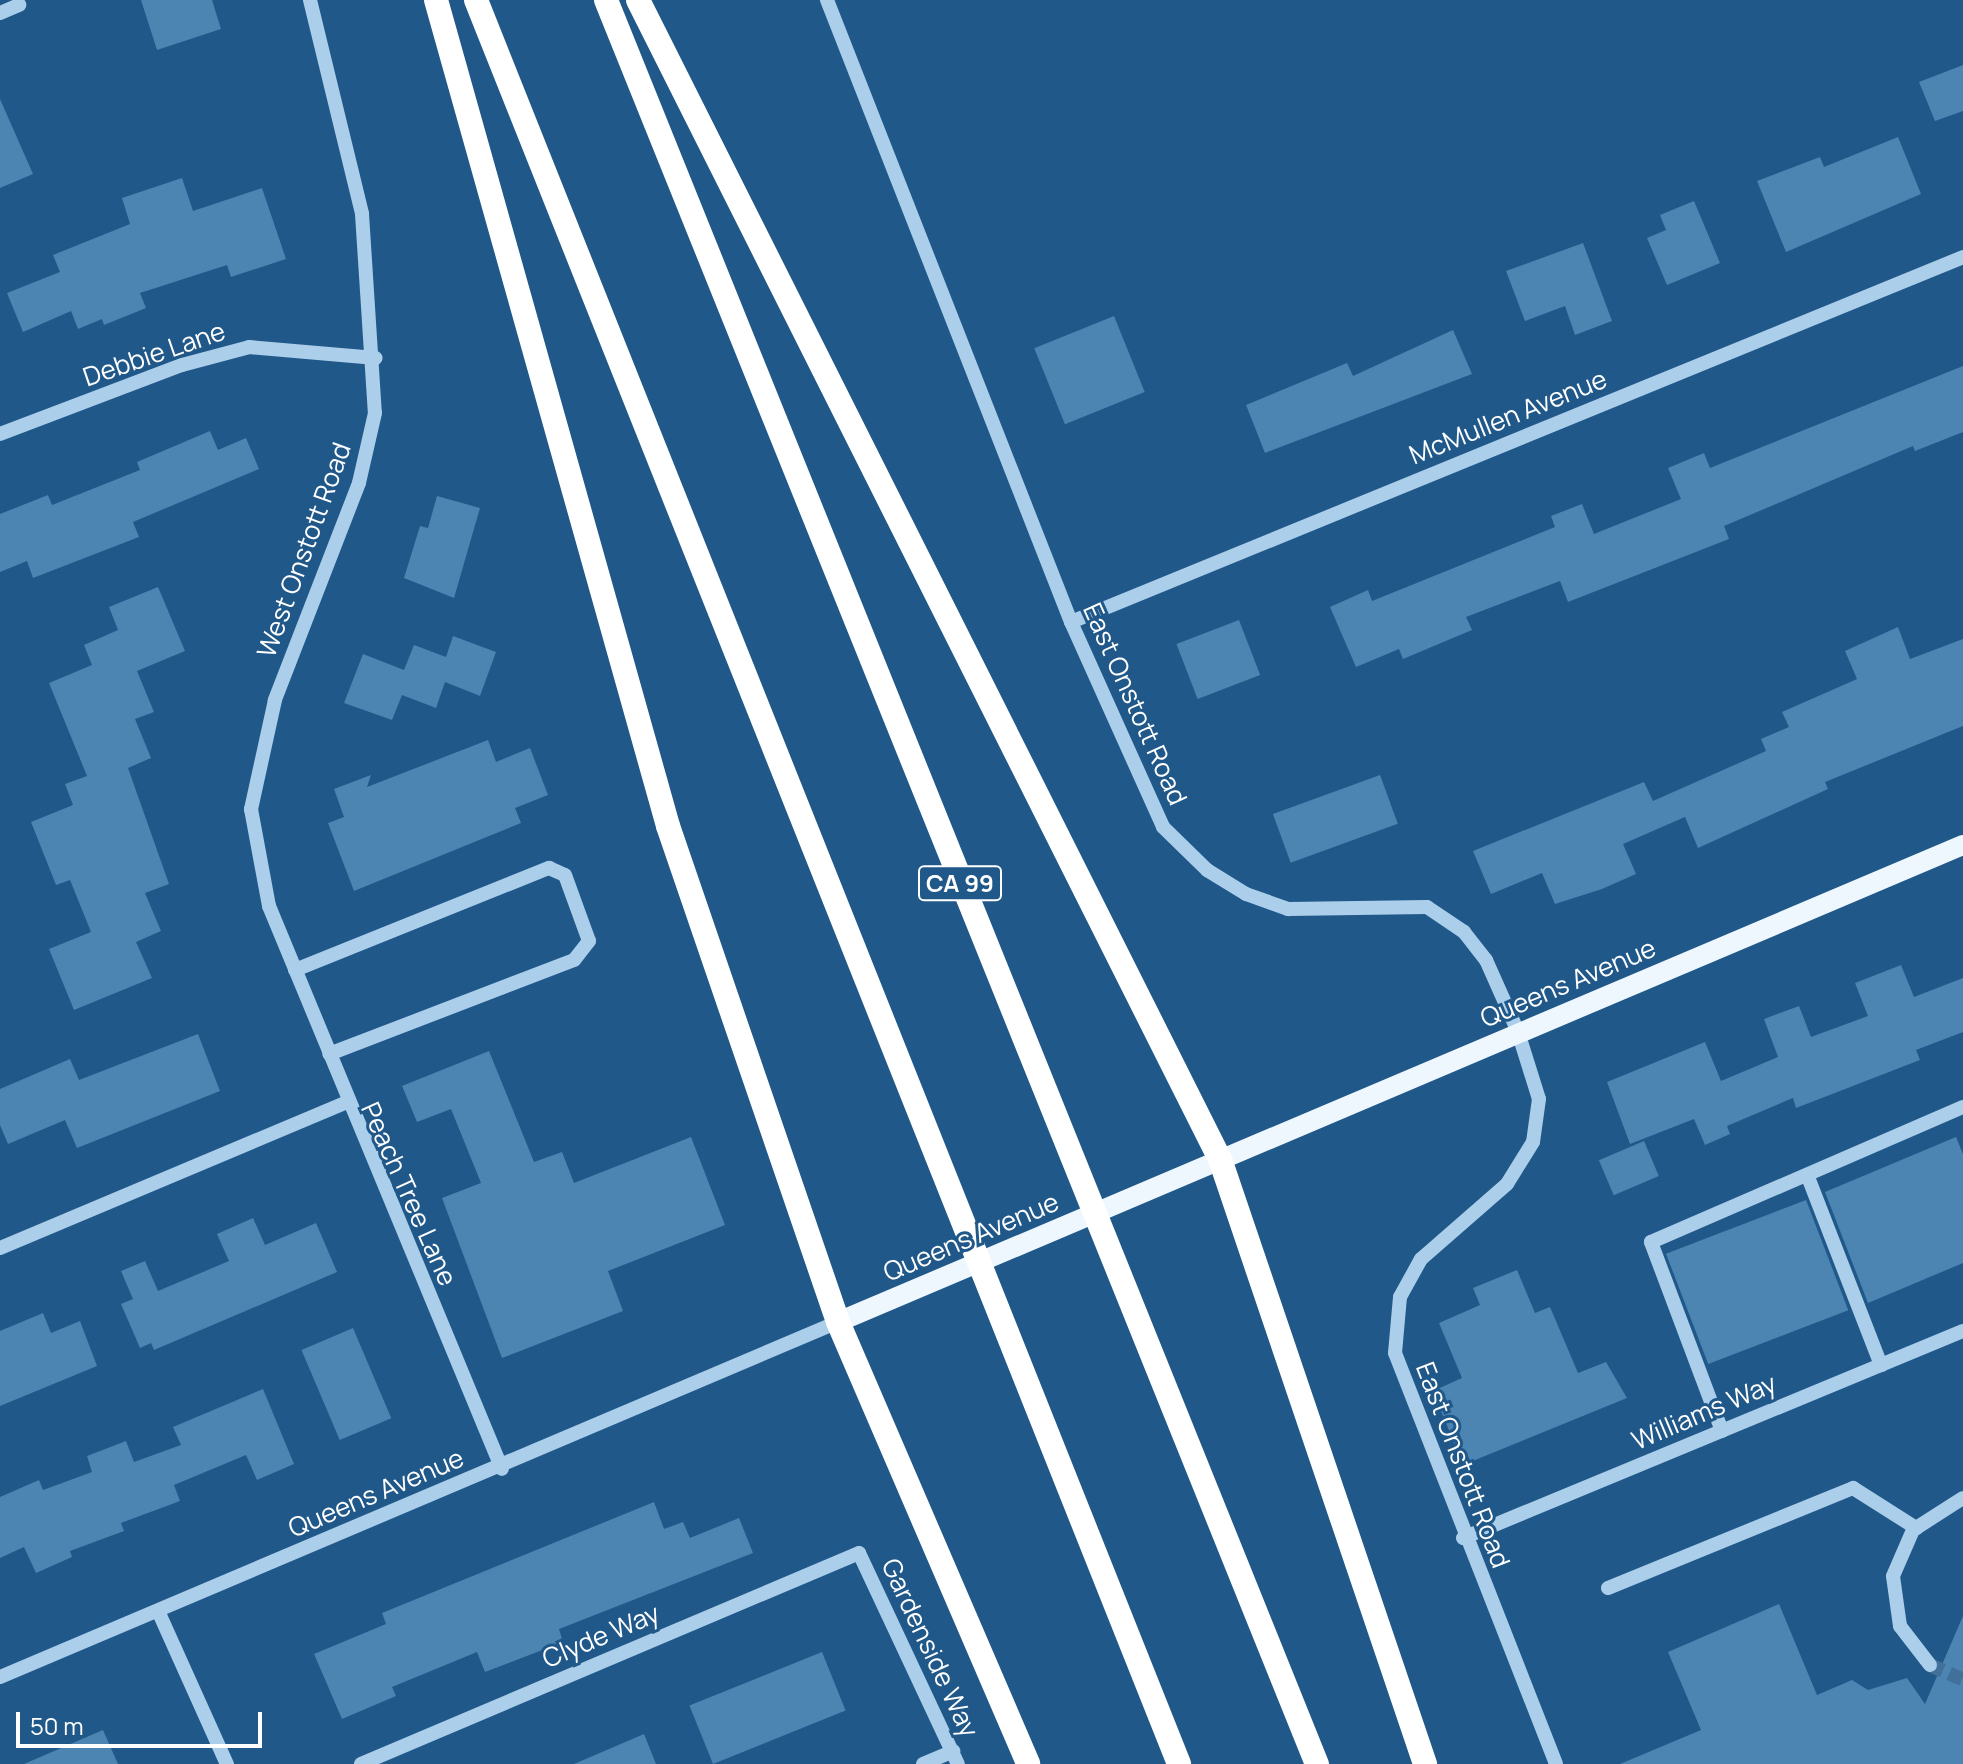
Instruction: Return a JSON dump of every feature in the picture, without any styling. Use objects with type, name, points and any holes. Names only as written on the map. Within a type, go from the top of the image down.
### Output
[{"type":"highway","points":[[436,0],[668,826],[838,1322],[1028,1764]]},
{"type":"highway","points":[[476,0],[1179,1764]]},
{"type":"highway","name":"CA 99","points":[[606,0],[1317,1764]]},
{"type":"highway","points":[[638,0],[1220,1159],[1425,1764]]},
{"type":"main road","name":"Queens Avenue","points":[[838,1322],[1963,845]]},
{"type":"street","name":"West Onstott Road","points":[[310,0],[362,214],[376,358],[375,413],[359,483],[275,700],[251,809],[269,906],[348,1102]]},
{"type":"street","name":"East Onstott Road","points":[[827,0],[1071,622],[1163,827],[1207,870],[1246,894],[1288,909],[1427,907],[1464,932],[1486,960],[1518,1032],[1539,1099],[1533,1142],[1507,1184],[1421,1259],[1400,1297],[1395,1353],[1463,1538],[1556,1764]]},
{"type":"street","points":[[0,13],[19,5]]},
{"type":"street","name":"McMullen Avenue","points":[[1071,622],[1963,257]]},
{"type":"street","name":"Debbie Lane","points":[[0,434],[182,365],[249,347],[376,358]]},
{"type":"street","points":[[295,970],[549,868],[565,875],[589,941],[574,960],[329,1054]]},
{"type":"street","name":"Peach Tree Lane","points":[[0,1248],[348,1102],[502,1469]]},
{"type":"street","points":[[1722,1431],[1651,1242],[1808,1177],[1963,1107]]},
{"type":"street","points":[[1808,1177],[1881,1365]]},
{"type":"street","name":"Queens Avenue","points":[[0,1677],[502,1469],[838,1322]]},
{"type":"street","name":"Williams Way","points":[[1463,1538],[1963,1331]]},
{"type":"street","points":[[1608,1588],[1853,1488],[1916,1528]]},
{"type":"street","points":[[1930,1665],[1912,1647],[1893,1601],[1900,1552],[1916,1528],[1963,1498]]},
{"type":"street","name":"Gardenside Way","points":[[859,1553],[956,1758]]},
{"type":"street","name":"Clyde Way","points":[[361,1764],[859,1553]]},
{"type":"street","points":[[159,1613],[227,1764]]},
{"type":"street","points":[[923,1764],[956,1758]]},
{"type":"building","points":[[141,0],[212,0],[221,29],[157,50]]},
{"type":"building","points":[[1963,65],[1963,111],[1935,121],[1919,82]]},
{"type":"building","points":[[0,99],[33,174],[0,188]]},
{"type":"building","points":[[1898,137],[1921,194],[1786,252],[1757,181],[1820,157],[1824,167]]},
{"type":"building","points":[[182,178],[193,211],[262,188],[286,259],[231,277],[227,265],[140,293],[146,308],[104,325],[102,319],[78,329],[71,311],[23,332],[7,293],[60,272],[53,255],[130,224],[122,198]]},
{"type":"building","points":[[1694,201],[1720,263],[1667,285],[1647,238],[1666,230],[1660,215]]},
{"type":"building","points":[[1583,243],[1612,321],[1575,335],[1565,306],[1525,321],[1506,271]]},
{"type":"building","points":[[1114,316],[1145,392],[1065,424],[1034,348]]},
{"type":"building","points":[[1453,330],[1472,374],[1265,453],[1246,405],[1347,363],[1353,376]]},
{"type":"building","points":[[1963,366],[1963,432],[1915,451],[1913,446],[1724,526],[1729,539],[1568,602],[1560,581],[1466,617],[1472,630],[1403,659],[1399,649],[1356,667],[1330,607],[1368,590],[1372,601],[1555,527],[1551,516],[1582,504],[1594,534],[1681,499],[1668,468],[1704,453],[1710,468]]},
{"type":"building","points":[[210,431],[218,450],[246,438],[259,469],[133,522],[139,537],[33,578],[27,561],[0,572],[0,514],[48,495],[52,505],[140,470],[137,462]]},
{"type":"building","points":[[437,496],[480,508],[454,598],[404,578],[420,526],[428,528]]},
{"type":"building","points":[[158,587],[185,651],[137,671],[154,712],[135,719],[151,758],[128,768],[169,884],[145,893],[161,931],[136,942],[152,978],[74,1010],[49,949],[91,932],[70,880],[56,885],[31,822],[73,805],[65,784],[87,776],[49,683],[92,665],[84,645],[118,630],[109,607]]},
{"type":"building","points":[[1239,620],[1260,675],[1198,699],[1176,644]]},
{"type":"building","points":[[1898,627],[1910,659],[1963,639],[1963,726],[1825,782],[1828,789],[1698,848],[1685,817],[1623,844],[1636,874],[1602,889],[1555,904],[1542,873],[1491,894],[1473,851],[1644,782],[1653,801],[1766,751],[1761,739],[1789,727],[1782,712],[1857,679],[1845,651]]},
{"type":"building","points":[[453,636],[496,652],[480,696],[445,682],[436,708],[402,695],[392,720],[344,703],[363,654],[404,670],[414,645],[446,657]]},
{"type":"building","points":[[488,740],[496,762],[530,748],[548,795],[515,808],[521,823],[354,891],[328,823],[344,817],[334,789],[371,775],[367,787]]},
{"type":"building","points":[[1380,775],[1398,824],[1291,863],[1273,814]]},
{"type":"building","points":[[1901,965],[1914,997],[1963,978],[1963,1032],[1916,1050],[1920,1060],[1796,1108],[1793,1098],[1727,1126],[1730,1134],[1705,1145],[1694,1119],[1630,1144],[1607,1082],[1705,1042],[1721,1081],[1778,1057],[1764,1019],[1799,1006],[1811,1037],[1868,1016],[1855,983]]},
{"type":"building","points":[[198,1034],[220,1091],[77,1148],[65,1120],[8,1144],[0,1125],[0,1089],[70,1059],[79,1080]]},
{"type":"building","points":[[489,1051],[534,1162],[562,1152],[574,1183],[691,1137],[725,1225],[608,1271],[623,1311],[502,1358],[442,1198],[481,1183],[451,1109],[417,1122],[402,1086]]},
{"type":"building","points":[[1956,1137],[1963,1154],[1963,1263],[1868,1303],[1825,1192]]},
{"type":"building","points":[[1644,1141],[1659,1176],[1614,1195],[1599,1160]]},
{"type":"building","points":[[1806,1200],[1848,1310],[1708,1364],[1666,1254]]},
{"type":"building","points":[[253,1218],[265,1245],[316,1223],[337,1272],[154,1350],[151,1343],[140,1348],[121,1304],[133,1299],[121,1271],[145,1261],[158,1291],[229,1261],[217,1234]]},
{"type":"building","points":[[1517,1270],[1535,1313],[1550,1307],[1578,1373],[1606,1362],[1627,1398],[1463,1465],[1433,1391],[1462,1378],[1439,1323],[1480,1305],[1473,1288]]},
{"type":"building","points":[[43,1313],[51,1333],[80,1321],[97,1366],[0,1406],[0,1331]]},
{"type":"building","points":[[353,1328],[391,1418],[340,1440],[301,1350]]},
{"type":"building","points":[[263,1389],[294,1464],[257,1480],[246,1455],[174,1485],[180,1501],[121,1523],[124,1531],[70,1551],[72,1557],[36,1573],[24,1547],[0,1558],[0,1497],[39,1480],[43,1490],[92,1472],[87,1456],[126,1441],[134,1462],[181,1445],[173,1427]]},
{"type":"building","points":[[654,1502],[664,1529],[683,1522],[690,1538],[739,1518],[753,1553],[559,1629],[563,1642],[485,1672],[477,1652],[392,1687],[396,1696],[342,1719],[314,1654],[386,1624],[382,1613]]},
{"type":"building","points":[[1779,1604],[1817,1695],[1852,1680],[1868,1690],[1907,1678],[1925,1704],[1963,1616],[1963,1764],[1620,1764],[1701,1730],[1668,1652]]},
{"type":"building","points":[[822,1652],[846,1710],[713,1764],[689,1706]]},
{"type":"building","points":[[103,1730],[118,1764],[24,1764]]},
{"type":"building","points":[[644,1734],[656,1764],[574,1764]]},
{"type":"tunnel","points":[[1930,1665],[1963,1680]]}]
